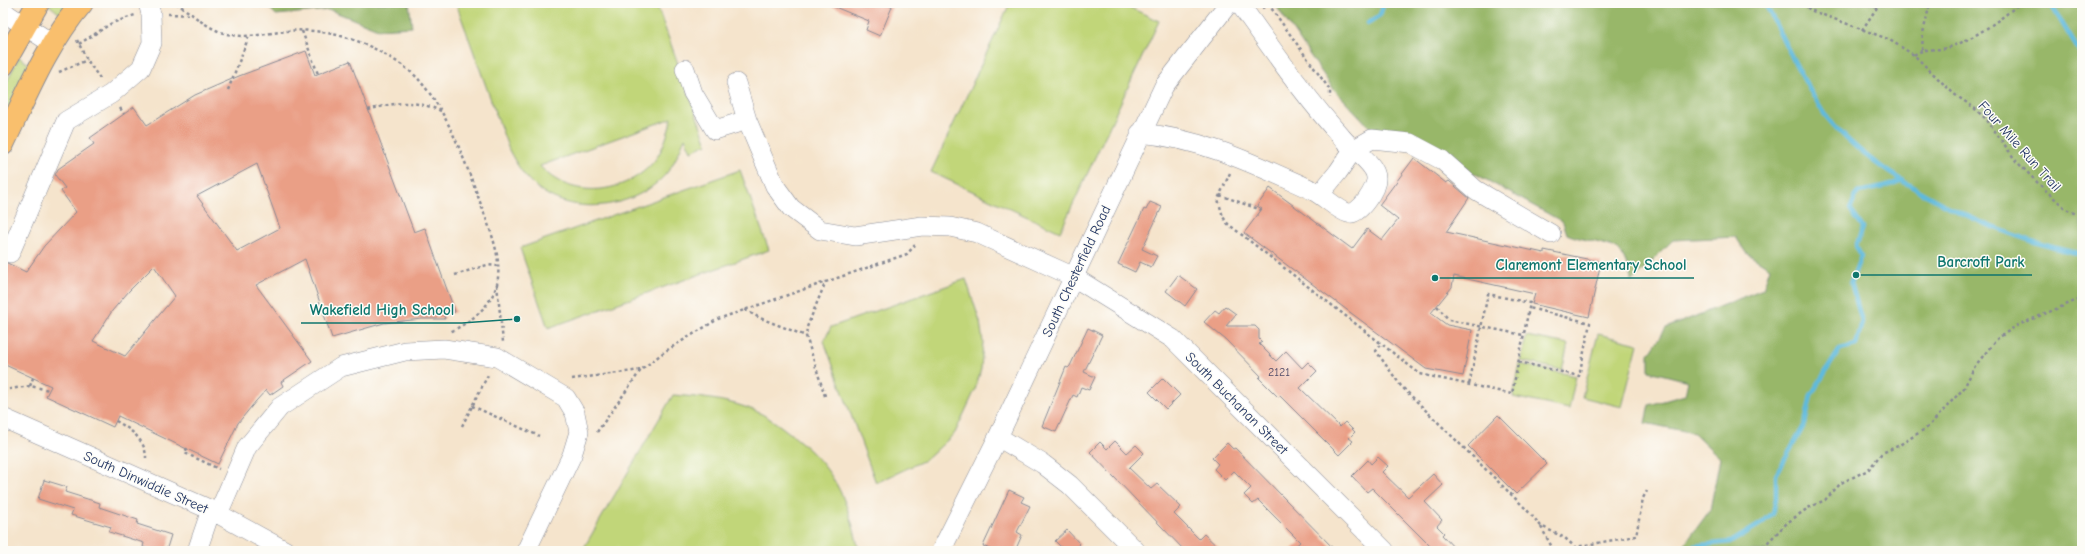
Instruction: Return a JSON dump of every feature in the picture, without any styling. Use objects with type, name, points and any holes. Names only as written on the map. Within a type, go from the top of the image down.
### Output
[{"type":"main road","points":[[3,65],[38,3]]},
{"type":"main road","points":[[3,144],[40,67],[64,23],[82,3]]},
{"type":"street","name":"South Chesterfield Road","points":[[941,551],[998,437],[1072,276],[1164,86],[1228,3]]},
{"type":"street","points":[[1140,133],[1166,136],[1209,146],[1320,194],[1348,213],[1361,209],[1376,184],[1376,176],[1372,167],[1353,150],[1319,112],[1238,3]]},
{"type":"street","points":[[3,10],[24,26],[53,44]]},
{"type":"street","points":[[10,253],[66,121],[111,94],[141,68],[152,43],[150,10]]},
{"type":"street","points":[[685,69],[693,93],[715,130],[747,120]]},
{"type":"street","name":"South Buchanan Street","points":[[736,83],[747,120],[775,186],[791,208],[820,230],[855,236],[922,226],[950,227],[977,233],[1072,276],[1173,339],[1386,551]]},
{"type":"street","points":[[1320,194],[1338,172],[1353,150],[1372,139],[1410,143],[1442,160],[1476,190],[1551,234]]},
{"type":"street","points":[[197,551],[214,512],[247,447],[280,407],[341,367],[405,351],[444,349],[497,357],[566,398],[575,413],[579,432],[572,455],[526,551]]},
{"type":"street","name":"South Dinwiddie Street","points":[[3,418],[214,512],[286,551]]},
{"type":"street","points":[[998,437],[1043,464],[1070,485],[1136,551]]},
{"type":"path","points":[[176,3],[206,26],[227,34],[249,36],[302,31],[319,32],[352,40],[375,49],[403,66],[419,80],[442,111],[461,151],[496,245],[498,266],[496,284],[491,299],[479,313],[460,327],[445,334]]},
{"type":"path","name":"Four Mile Run Trail","points":[[1803,3],[1810,10],[1888,39],[1914,55],[1954,94],[1973,107],[1987,120],[2016,161],[2040,186],[2066,209],[2082,216]]},
{"type":"path","points":[[1862,30],[1880,3]]},
{"type":"path","points":[[1922,50],[1923,33],[1930,3]]},
{"type":"path","points":[[1914,55],[1922,50],[1948,48],[1964,41],[1986,29],[2020,3]]},
{"type":"path","points":[[1257,7],[1259,10],[1269,5],[1330,90],[1330,102]]},
{"type":"path","points":[[79,44],[112,23],[150,10],[193,15]]},
{"type":"path","points":[[302,31],[318,74]]},
{"type":"path","points":[[75,35],[87,60],[124,114]]},
{"type":"path","points":[[228,90],[249,36]]},
{"type":"path","points":[[52,75],[87,60]]},
{"type":"path","points":[[368,110],[404,103],[423,103],[442,111]]},
{"type":"path","points":[[1232,168],[1218,199],[1223,217],[1228,224],[1380,345],[1420,374],[1512,394],[1530,303],[1488,294],[1469,384]]},
{"type":"path","points":[[1220,195],[1261,210]]},
{"type":"path","points":[[594,436],[641,370],[664,352],[718,319],[907,254],[915,245]]},
{"type":"path","points":[[455,275],[488,265],[498,266]]},
{"type":"path","points":[[825,396],[806,336],[807,327],[826,281]]},
{"type":"path","points":[[496,284],[503,342]]},
{"type":"path","points":[[1758,551],[1787,523],[1808,508],[1825,500],[1841,483],[1868,470],[1882,453],[1928,427],[1964,388],[1975,366],[1997,339],[2016,326],[2082,298]]},
{"type":"path","points":[[1437,306],[1450,320],[1524,335]]},
{"type":"path","points":[[1519,362],[1579,376],[1590,323],[1529,308]]},
{"type":"path","points":[[745,310],[760,318],[806,336]]},
{"type":"path","points":[[1380,345],[1376,350],[1401,386],[1526,509],[1541,526],[1554,551]]},
{"type":"path","points":[[462,426],[491,369]]},
{"type":"path","points":[[572,379],[641,370]]},
{"type":"path","points":[[30,386],[33,378]]},
{"type":"path","points":[[3,390],[30,386],[49,390]]},
{"type":"path","points":[[472,406],[539,436]]},
{"type":"path","points":[[116,421],[141,441],[146,450],[146,458]]},
{"type":"path","points":[[187,448],[185,453],[222,470]]},
{"type":"path","points":[[1541,526],[1565,538],[1574,547],[1636,536],[1643,498],[1648,491]]},
{"type":"green space","points":[[50,3],[70,3],[61,15],[49,5]]},
{"type":"green space","points":[[264,3],[409,3],[412,27],[378,29],[330,10],[276,15]]},
{"type":"green space","points":[[456,3],[656,3],[707,144],[691,151],[685,138],[671,167],[665,175],[652,186],[638,195],[621,201],[604,205],[587,206],[554,198],[539,189],[525,176],[509,150]],"holes":[[[672,118],[663,145],[655,160],[643,172],[629,181],[614,187],[582,189],[567,185],[552,177],[540,166]]]},
{"type":"green space","points":[[1010,3],[1120,3],[1159,21],[1060,232],[931,172]]},
{"type":"green space","points":[[1274,3],[2082,3],[2082,551],[1680,551],[1710,510],[1720,458],[1694,433],[1645,423],[1649,405],[1685,395],[1688,381],[1649,371],[1649,354],[1666,328],[1763,289],[1770,268],[1746,253],[1736,237],[1673,240],[1632,281],[1624,258],[1616,249],[1567,234],[1563,222],[1412,139],[1375,133],[1332,87]]},
{"type":"green space","points":[[19,57],[31,66],[3,125],[3,89]]},
{"type":"green space","points":[[740,170],[769,250],[548,328],[520,248]]},
{"type":"green space","points":[[966,279],[980,322],[983,342],[981,369],[975,390],[955,433],[927,459],[876,483],[824,341],[831,327]]},
{"type":"green space","points":[[1598,334],[1638,344],[1622,407],[1582,397]]},
{"type":"green space","points":[[1526,336],[1568,344],[1562,370],[1521,361]]},
{"type":"green space","points":[[1520,364],[1576,376],[1569,409],[1513,397]]},
{"type":"green space","points":[[673,395],[718,400],[751,409],[772,420],[803,444],[827,469],[836,483],[849,514],[859,551],[582,551]]},
{"type":"building","points":[[825,3],[883,3],[892,7],[880,36],[866,30],[869,21]]},
{"type":"building","points":[[306,51],[315,75],[350,61],[414,232],[425,228],[455,312],[444,315],[445,319],[422,319],[384,323],[332,338],[305,259],[256,285],[312,361],[281,382],[283,386],[270,395],[266,390],[238,423],[218,464],[118,416],[113,427],[46,396],[51,386],[3,364],[3,261],[26,272],[44,246],[76,212],[61,191],[65,188],[55,175],[58,169],[94,144],[90,138],[134,107],[147,125],[195,95],[239,76]],"holes":[[[257,164],[280,228],[237,251],[197,196]],[[154,266],[175,296],[125,356],[93,341],[112,311],[129,291]]]},
{"type":"building","points":[[1414,158],[1446,183],[1449,181],[1469,198],[1446,232],[1544,253],[1544,250],[1601,262],[1589,317],[1532,304],[1535,294],[1454,276],[1452,287],[1431,313],[1447,325],[1472,330],[1463,376],[1426,369],[1244,233],[1262,209],[1257,206],[1270,188],[1352,249],[1367,229],[1382,240],[1398,220],[1379,205]]},
{"type":"building","points":[[1150,202],[1162,207],[1142,249],[1157,256],[1151,267],[1140,262],[1135,272],[1118,264],[1144,209],[1146,210]]},
{"type":"building","points":[[1178,275],[1197,289],[1185,306],[1166,291]]},
{"type":"building","points":[[1225,306],[1236,314],[1226,326],[1255,326],[1259,330],[1259,339],[1262,342],[1259,344],[1276,361],[1286,351],[1302,368],[1308,362],[1317,371],[1300,388],[1340,427],[1345,422],[1355,432],[1349,438],[1353,441],[1339,455],[1280,396],[1278,397],[1259,378],[1261,376],[1226,340],[1204,322],[1215,310],[1219,313]]},
{"type":"building","points":[[1088,328],[1102,335],[1084,372],[1095,377],[1089,390],[1081,387],[1077,397],[1073,395],[1056,432],[1042,426],[1066,367],[1068,368],[1070,366]]},
{"type":"building","points":[[1163,378],[1180,395],[1166,409],[1149,392]]},
{"type":"building","points":[[1498,415],[1547,464],[1516,494],[1468,446]]},
{"type":"building","points":[[1115,441],[1127,453],[1136,445],[1144,453],[1129,468],[1151,489],[1157,484],[1181,507],[1174,514],[1199,539],[1204,534],[1222,551],[1185,551],[1090,452],[1100,442],[1107,449]]},
{"type":"building","points":[[1227,443],[1233,449],[1235,448],[1336,551],[1290,551],[1300,542],[1258,500],[1253,504],[1244,495],[1251,488],[1234,471],[1225,480],[1214,469],[1218,464],[1212,458]]},
{"type":"building","points":[[1378,457],[1388,466],[1382,472],[1408,497],[1433,474],[1443,485],[1425,502],[1442,520],[1437,526],[1444,533],[1442,535],[1457,551],[1435,551],[1372,488],[1367,492],[1352,476],[1368,460],[1371,464]]},
{"type":"building","points":[[44,480],[67,487],[65,492],[100,503],[99,507],[138,520],[137,524],[171,535],[166,551],[154,551],[143,547],[144,543],[109,532],[111,527],[71,515],[73,510],[38,499]]},
{"type":"building","points":[[1009,490],[1024,497],[1021,502],[1030,506],[1017,532],[1022,535],[1015,551],[994,551],[983,546]]},
{"type":"building","points":[[1067,530],[1080,544],[1073,551],[1065,551],[1055,541]]},
{"type":"waterway","points":[[1368,23],[1380,15],[1384,3]]},
{"type":"waterway","points":[[1765,3],[1799,70],[1825,115],[1848,139],[1876,162],[1908,184],[1942,204],[1978,221],[2015,235],[2082,254]]},
{"type":"waterway","points":[[2050,3],[2082,56]]},
{"type":"waterway","points":[[1693,546],[1731,542],[1762,523],[1773,513],[1776,499],[1776,475],[1805,424],[1811,395],[1840,349],[1856,345],[1862,322],[1851,282],[1861,256],[1856,246],[1863,228],[1850,209],[1858,192],[1884,187],[1903,180]]},
{"type":"place","name":"Barcroft Park","points":[[1856,275]]},
{"type":"place","name":"Claremont Elementary School","points":[[1435,278]]},
{"type":"place","name":"Wakefield High School","points":[[517,319]]}]
